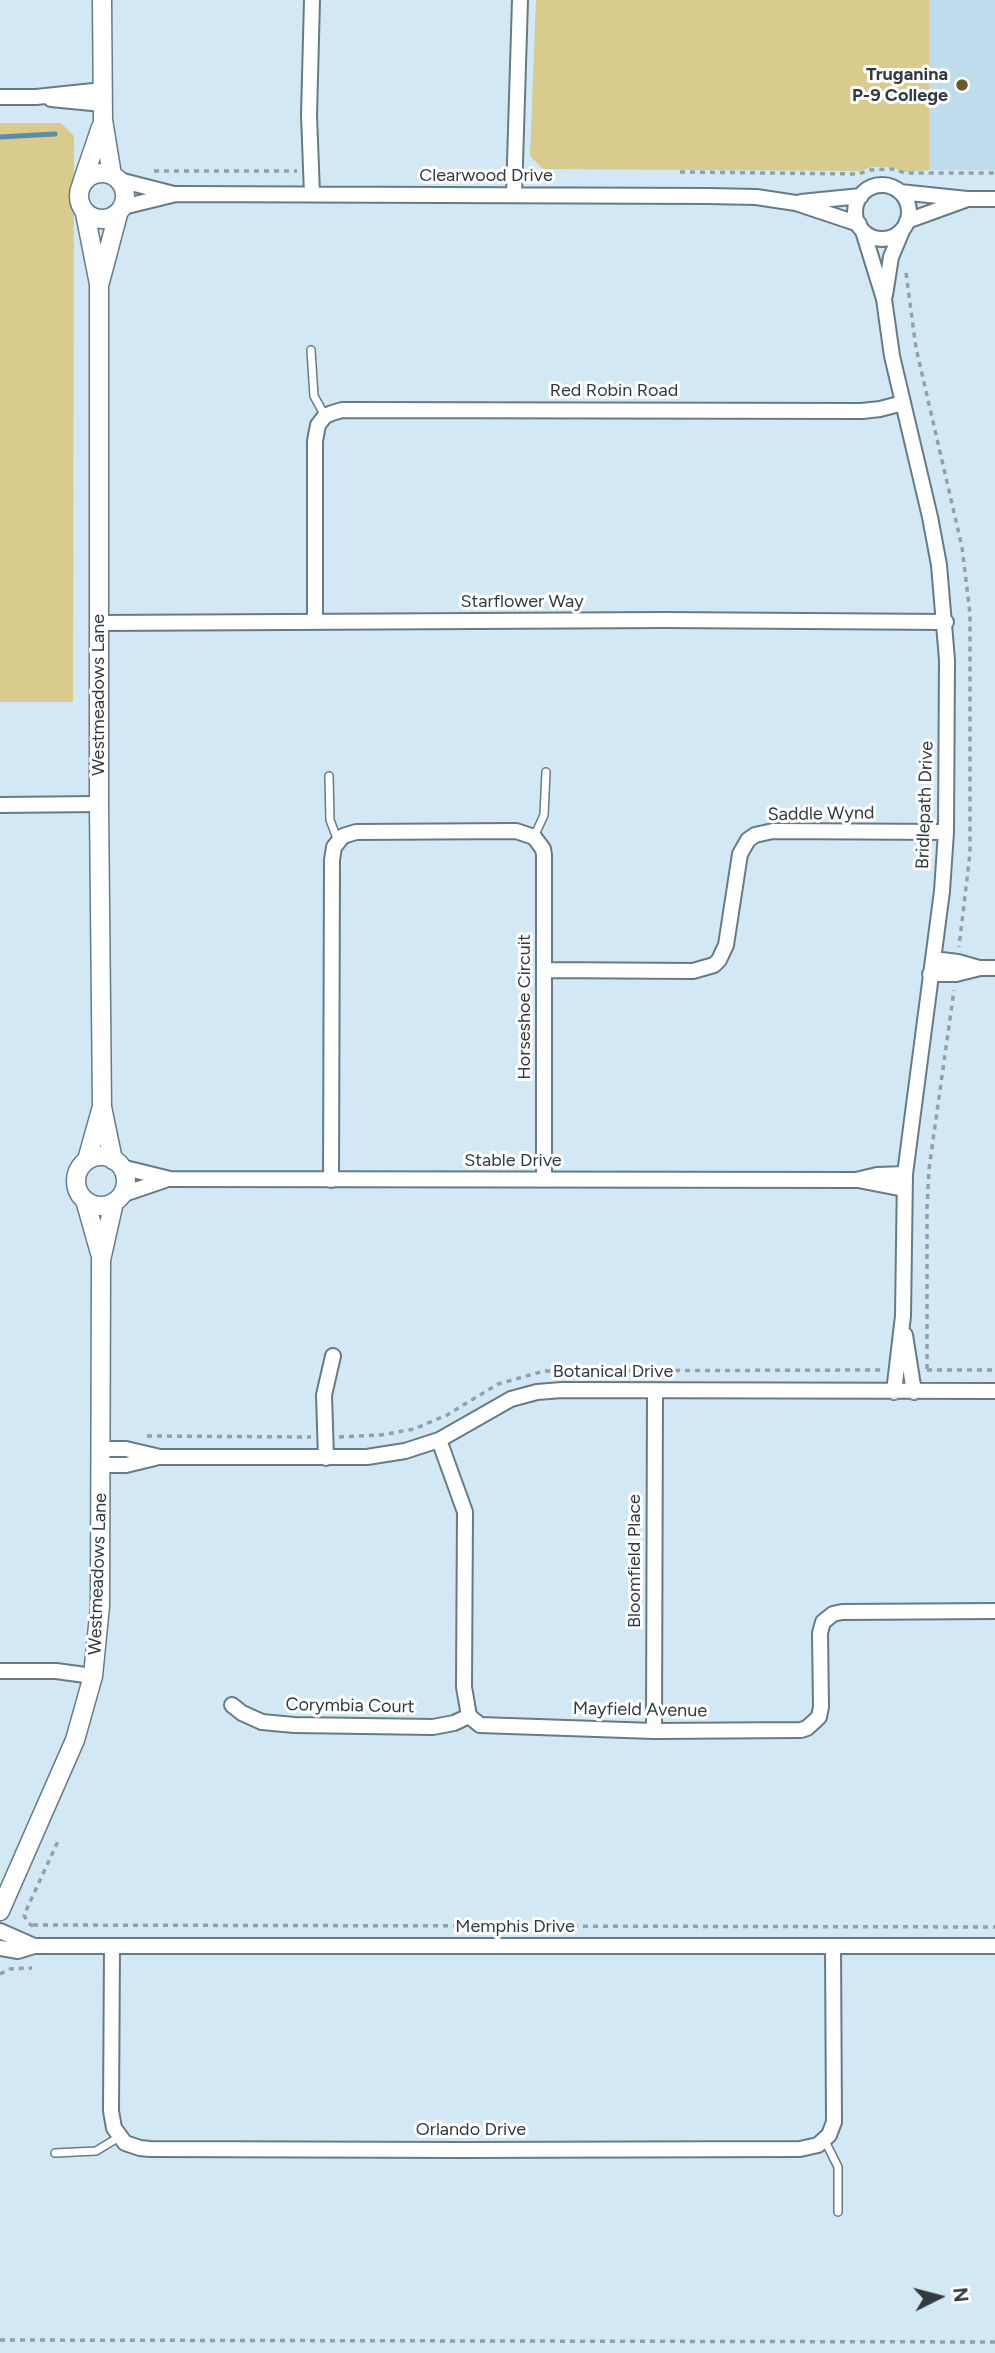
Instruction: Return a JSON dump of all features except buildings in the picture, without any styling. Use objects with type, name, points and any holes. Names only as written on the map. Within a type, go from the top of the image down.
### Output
[{"type":"street","points":[[102,0],[103,105],[116,177],[124,190],[120,211],[103,220],[91,218],[85,213],[80,206],[79,190],[103,105]]},
{"type":"street","points":[[312,0],[309,115],[312,194]]},
{"type":"street","points":[[514,195],[520,0]]},
{"type":"street","points":[[0,97],[36,97],[103,105]]},
{"type":"street","points":[[79,190],[84,181],[98,173],[116,177]]},
{"type":"street","name":"Clearwood Drive","points":[[116,177],[176,194],[756,197],[796,203],[861,228]]},
{"type":"street","points":[[967,199],[904,226],[889,238],[882,239],[869,235],[861,228],[856,210],[861,196],[867,190],[884,185],[900,192],[995,199]]},
{"type":"street","points":[[900,192],[908,206],[904,226]]},
{"type":"street","name":"Clearwood Drive","points":[[120,211],[176,194]]},
{"type":"street","name":"Clearwood Drive","points":[[796,203],[861,196]]},
{"type":"street","name":"Westmeadows Lane","points":[[99,284],[120,211]]},
{"type":"street","name":"Westmeadows Lane","points":[[85,213],[99,284],[102,1107],[117,1163]]},
{"type":"street","name":"Bridlepath Drive","points":[[884,299],[891,257],[904,226]]},
{"type":"street","name":"Bridlepath Drive","points":[[861,228],[884,299],[892,356],[930,517],[946,622],[946,832],[904,1182],[902,1316],[894,1392]]},
{"type":"street","name":"Red Robin Road","points":[[325,416],[342,410],[862,411],[880,410],[903,403]]},
{"type":"street","points":[[315,621],[315,441],[318,425],[325,416]]},
{"type":"street","name":"Starflower Way","points":[[99,623],[946,622]]},
{"type":"street","points":[[0,806],[99,804]]},
{"type":"street","points":[[331,1180],[331,860],[338,841],[347,834],[356,832],[516,831],[534,837]]},
{"type":"street","name":"Saddle Wynd","points":[[544,970],[693,971],[714,965],[726,945],[740,854],[748,840],[763,832],[946,832]]},
{"type":"street","name":"Horseshoe Circuit","points":[[534,837],[543,849],[545,864],[544,1180]]},
{"type":"street","points":[[931,967],[958,962],[988,968]]},
{"type":"street","name":"Westmeadows Lane","points":[[87,1160],[102,1107]]},
{"type":"street","points":[[100,1156],[117,1163],[125,1182],[118,1198],[99,1206],[85,1200],[77,1188],[76,1180],[81,1166],[87,1160],[100,1156]]},
{"type":"street","name":"Stable Drive","points":[[117,1163],[170,1179]]},
{"type":"street","name":"Stable Drive","points":[[118,1198],[140,1187],[170,1179],[856,1180],[870,1185],[904,1182]]},
{"type":"street","name":"Westmeadows Lane","points":[[101,1260],[118,1198]]},
{"type":"street","name":"Westmeadows Lane","points":[[0,1911],[75,1740],[93,1676],[100,1606],[101,1260],[85,1200]]},
{"type":"street","name":"Bridlepath Drive","points":[[902,1316],[914,1392]]},
{"type":"street","points":[[326,1458],[324,1395],[333,1356]]},
{"type":"street","name":"Botanical Drive","points":[[101,1457],[126,1449],[160,1457],[367,1457],[405,1451],[439,1440],[511,1399],[537,1392],[562,1390],[995,1391]]},
{"type":"street","name":"Bloomfield Place","points":[[654,1731],[655,1391]]},
{"type":"street","points":[[439,1440],[465,1512],[464,1687],[469,1716]]},
{"type":"street","name":"Mayfield Avenue","points":[[469,1716],[474,1723],[491,1727],[654,1731],[807,1728],[819,1717],[820,1633],[823,1622],[833,1614],[995,1611]]},
{"type":"street","points":[[0,1671],[56,1671],[93,1676]]},
{"type":"street","name":"Corymbia Court","points":[[232,1705],[242,1713],[262,1721],[294,1725],[433,1727],[454,1723],[469,1716]]},
{"type":"street","name":"Memphis Drive","points":[[0,1931],[34,1946]]},
{"type":"street","name":"Memphis Drive","points":[[0,1948],[18,1951],[34,1946],[995,1946]]},
{"type":"street","points":[[111,1947],[111,2111],[114,2128],[119,2137]]},
{"type":"street","points":[[825,2141],[834,2122],[834,1947]]},
{"type":"street","name":"Orlando Drive","points":[[119,2137],[132,2146],[150,2149],[800,2149],[825,2141]]},
{"type":"lane","points":[[310,350],[314,396],[325,416]]},
{"type":"lane","points":[[534,837],[544,815],[545,772]]},
{"type":"lane","points":[[329,776],[330,820],[338,841]]},
{"type":"lane","points":[[55,2153],[96,2151],[119,2137]]},
{"type":"lane","points":[[825,2141],[838,2167],[838,2213]]},
{"type":"path","points":[[680,172],[858,174],[870,170],[892,169],[905,173],[995,173]]},
{"type":"path","points":[[152,171],[311,170]]},
{"type":"path","points":[[58,1839],[24,1915],[28,1923],[33,1925],[995,1927]]},
{"type":"path","points":[[33,1925],[34,1946]]},
{"type":"path","points":[[0,1975],[10,1969],[33,1968]]},
{"type":"path","points":[[0,2340],[995,2342]]},
{"type":"shaded area","points":[[536,0],[929,0],[929,170],[903,172],[892,167],[872,167],[860,171],[543,169],[530,156]]},
{"type":"shaded area","name":"Truganina P-9 College","points":[[929,0],[995,0],[995,170],[929,170]]},
{"type":"shaded area","points":[[0,123],[61,123],[74,136],[73,702],[0,702]]},
{"type":"waterway","points":[[0,137],[55,134]]},
{"type":"place","name":"Truganina P-9 College","points":[[962,85]]}]
